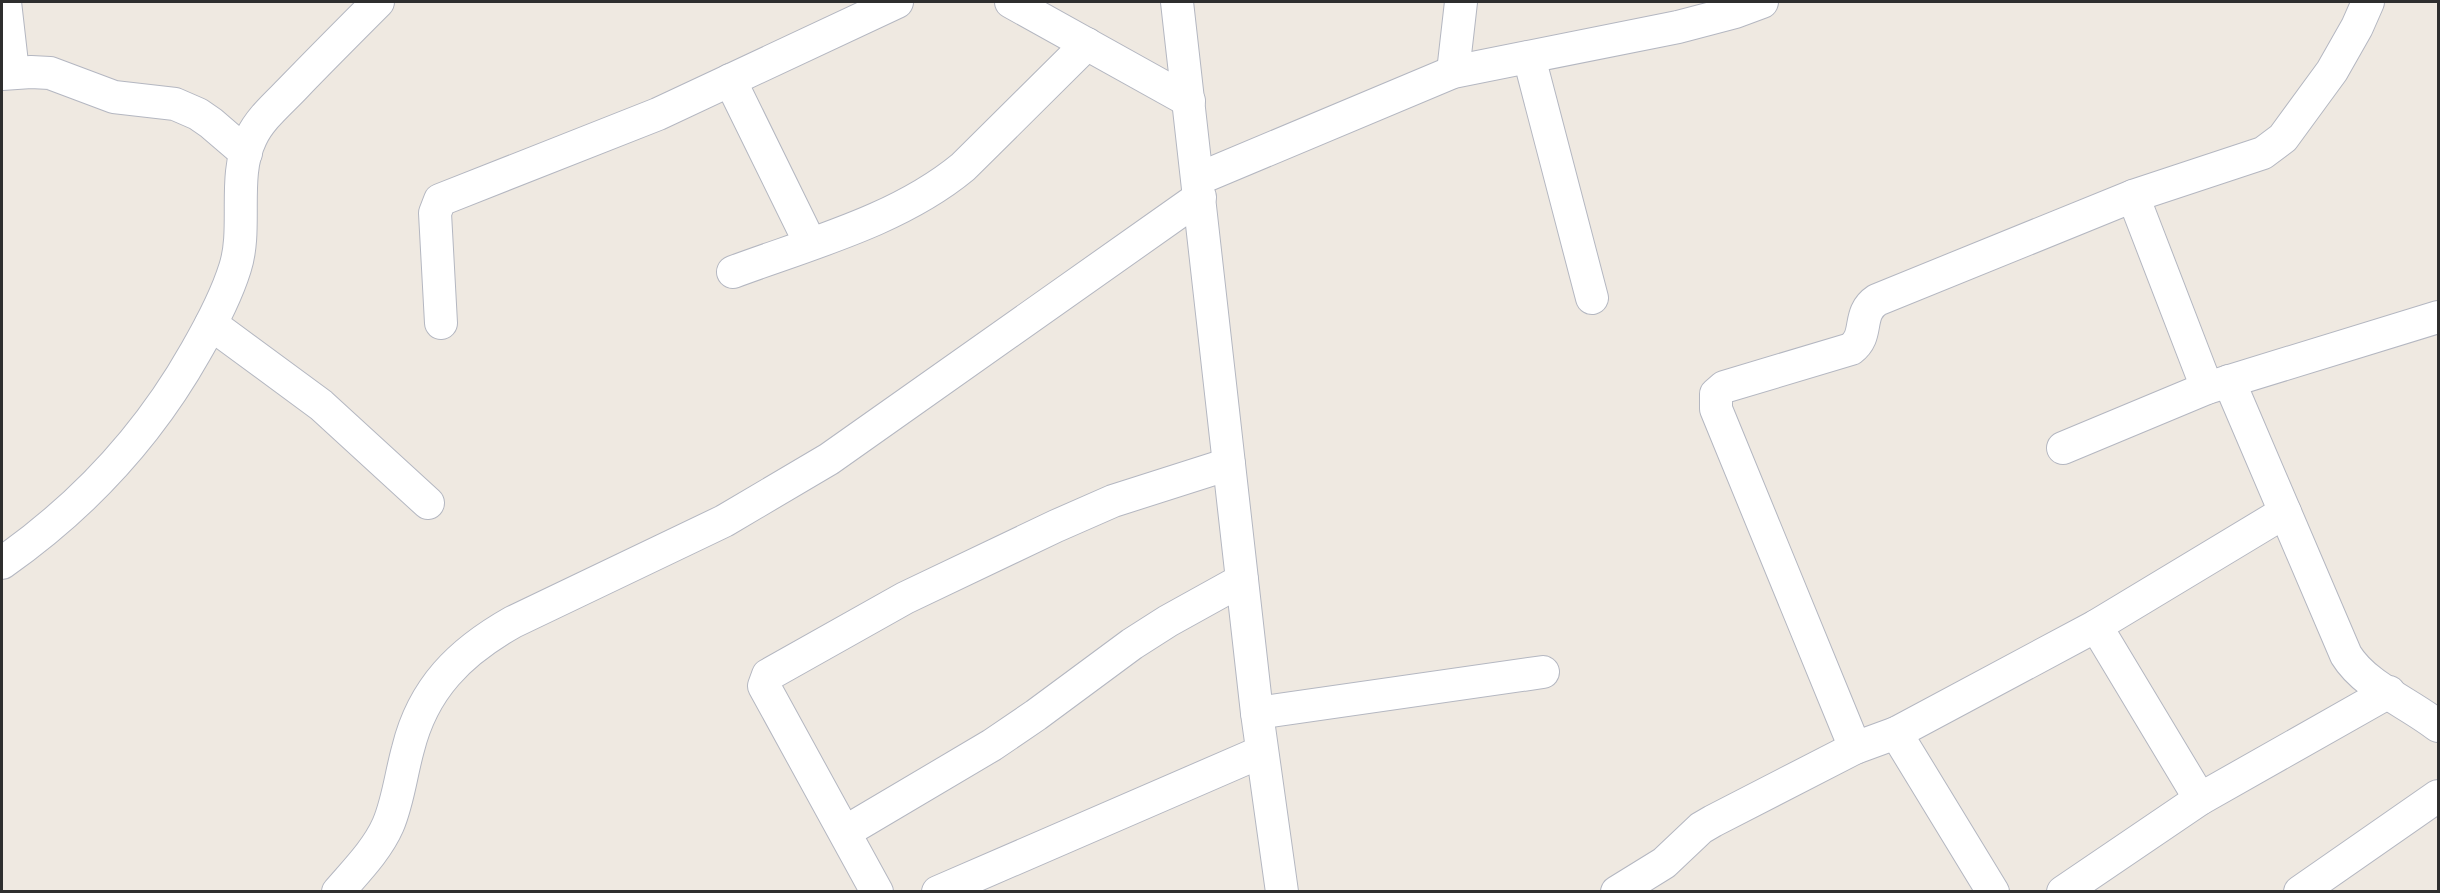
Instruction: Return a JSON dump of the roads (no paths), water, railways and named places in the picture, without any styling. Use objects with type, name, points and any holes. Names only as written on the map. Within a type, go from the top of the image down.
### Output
[{"type":"street","points":[[5,2],[7,73],[50,74],[114,97],[175,104],[212,123],[246,153]]},
{"type":"street","points":[[2,563],[42,535],[108,474],[156,416],[211,324],[235,268],[246,153],[250,138],[268,113],[378,2]]},
{"type":"street","points":[[441,323],[435,213],[440,200],[658,114],[897,2]]},
{"type":"street","points":[[1011,2],[1189,101]]},
{"type":"street","points":[[1177,2],[1261,752],[1282,891]]},
{"type":"street","points":[[1454,72],[1461,2]]},
{"type":"street","points":[[338,891],[376,845],[388,825],[408,746],[420,711],[452,665],[469,650],[492,634],[550,603],[724,521],[830,459],[1199,188],[1454,72],[1678,27],[1735,12],[1762,2]]},
{"type":"street","points":[[1855,748],[1716,409],[1716,394],[1724,387],[1851,349],[1860,340],[1866,310],[1877,300],[2133,196],[2263,153],[2283,138],[2331,71],[2357,27],[2368,2]]},
{"type":"street","points":[[733,272],[869,221],[942,184],[963,167],[1087,44]]},
{"type":"street","points":[[1529,57],[1592,298]]},
{"type":"street","points":[[730,80],[810,243]]},
{"type":"street","points":[[2133,196],[2218,384],[2285,512],[2346,655],[2363,676],[2389,692],[2433,712]]},
{"type":"street","points":[[2063,448],[2218,384],[2439,316]]},
{"type":"street","points":[[211,324],[321,405],[428,503]]},
{"type":"street","points":[[877,891],[764,686],[768,675],[905,598],[1056,526],[1113,501],[1229,464]]},
{"type":"street","points":[[1617,891],[1664,863],[1701,828],[1713,821],[1855,748],[1896,733],[2096,626],[2285,512]]},
{"type":"street","points":[[845,832],[992,745],[1159,626],[1242,580]]},
{"type":"street","points":[[2096,626],[2200,799]]},
{"type":"street","points":[[1257,713],[1543,672]]},
{"type":"street","points":[[2063,891],[2200,799],[2389,692]]},
{"type":"street","points":[[1896,733],[1982,887]]},
{"type":"street","points":[[938,891],[1261,752]]},
{"type":"street","points":[[2300,891],[2439,796]]}]
